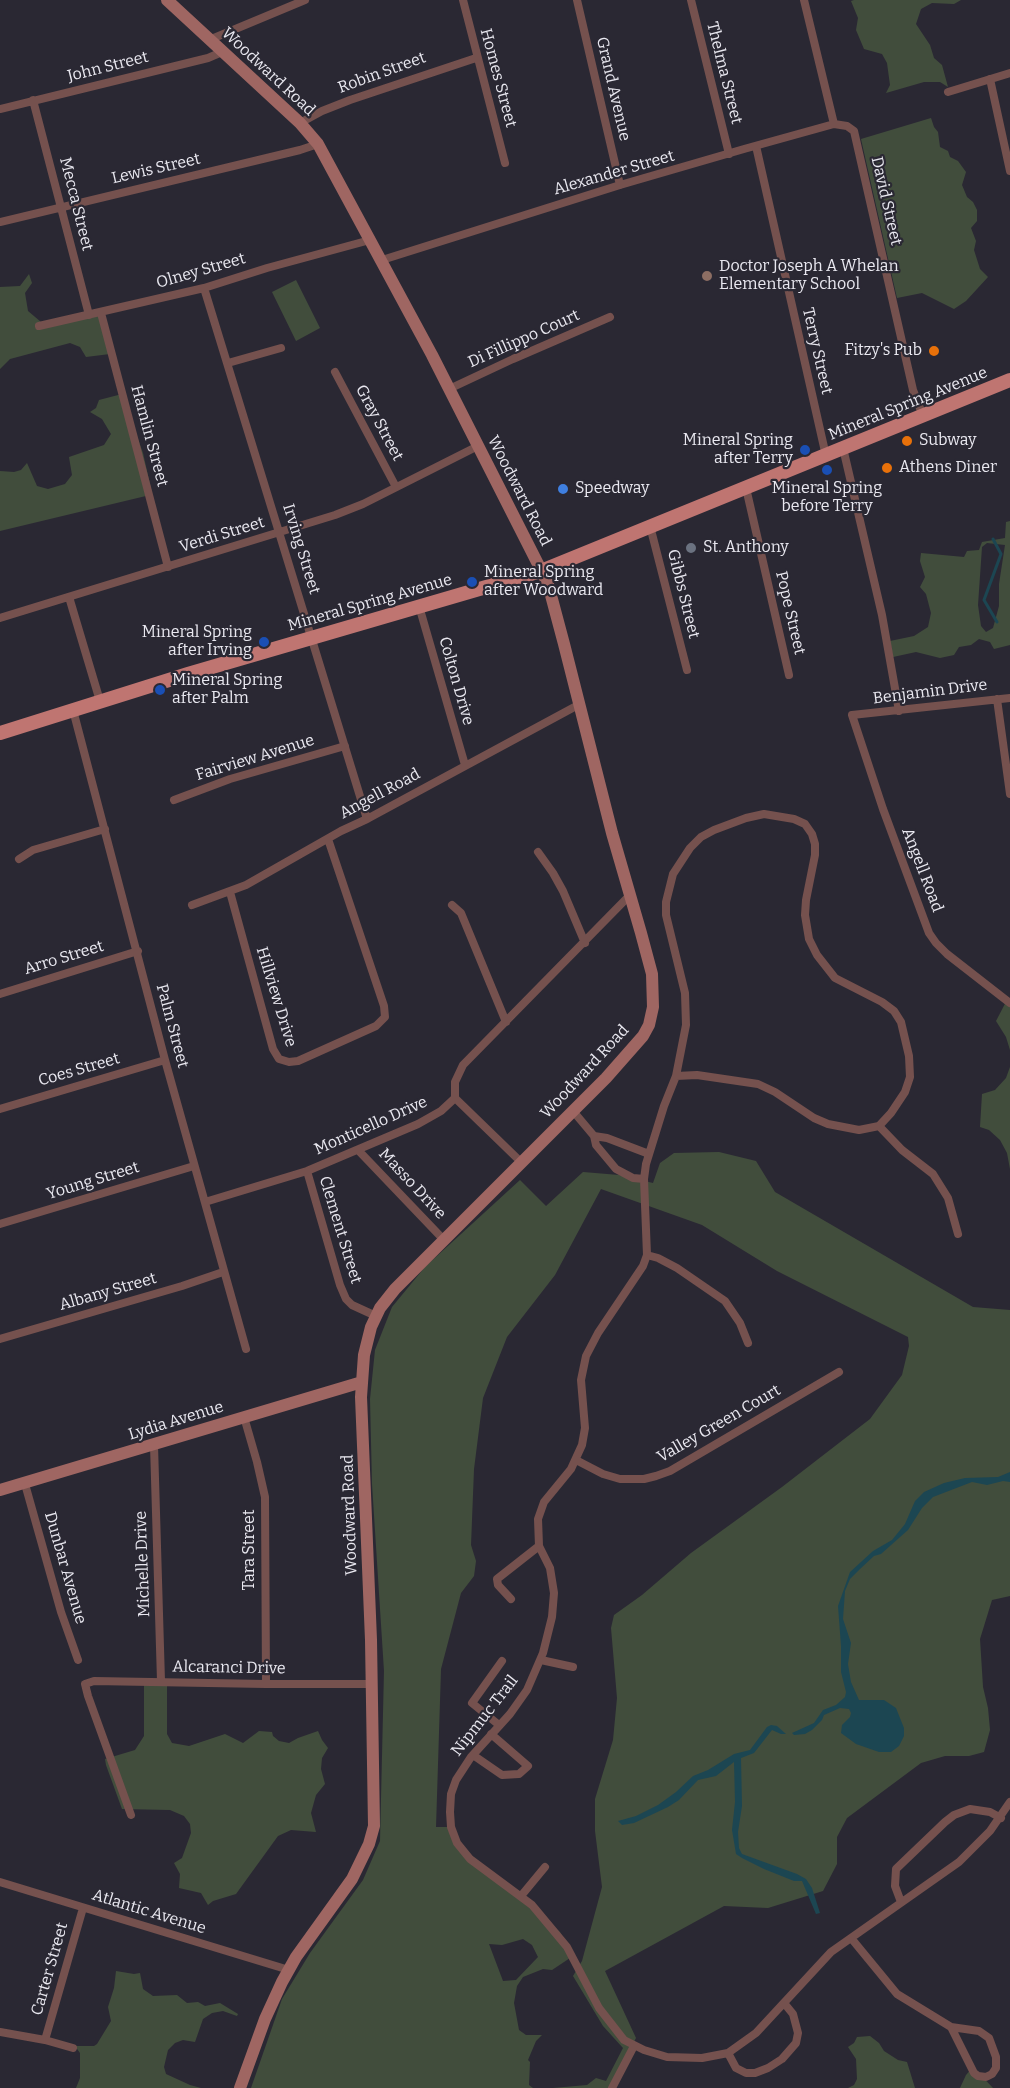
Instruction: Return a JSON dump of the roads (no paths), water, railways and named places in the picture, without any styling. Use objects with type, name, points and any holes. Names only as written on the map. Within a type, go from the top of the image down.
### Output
[{"type":"main road","name":"Mineral Spring Avenue","points":[[0,733],[540,569],[747,488],[1010,380]]},
{"type":"street","name":"Woodward Road","points":[[167,0],[300,123],[318,144],[382,260],[548,584],[598,779],[652,974],[653,1007],[649,1025],[643,1036],[573,1111],[394,1289],[376,1316],[365,1344],[362,1382],[375,1808],[371,1839],[352,1879],[289,1970],[265,2019],[240,2088]]},
{"type":"street","points":[[209,40],[305,0]]},
{"type":"street","name":"Homes Street","points":[[463,0],[476,58],[505,163]]},
{"type":"street","name":"Grand Avenue","points":[[577,0],[620,185]]},
{"type":"street","name":"Thelma Street","points":[[691,0],[729,154]]},
{"type":"street","points":[[804,0],[834,124]]},
{"type":"street","name":"John Street","points":[[0,109],[208,58],[222,52]]},
{"type":"street","name":"Robin Street","points":[[300,123],[350,100],[476,58]]},
{"type":"street","points":[[948,92],[1010,74]]},
{"type":"street","points":[[990,79],[1010,171]]},
{"type":"street","name":"Mecca Street","points":[[33,100],[89,315]]},
{"type":"street","name":"Alexander Street","points":[[382,260],[620,185],[834,124]]},
{"type":"street","name":"David Street","points":[[834,124],[847,126],[854,131],[913,390],[923,416]]},
{"type":"street","name":"Lewis Street","points":[[0,222],[318,144]]},
{"type":"street","name":"Terry Street","points":[[756,146],[826,456]]},
{"type":"street","name":"Olney Street","points":[[39,326],[204,288],[370,240]]},
{"type":"street","name":"Irving Street","points":[[204,288],[281,532],[367,819]]},
{"type":"street","name":"Hamlin Street","points":[[100,313],[168,567]]},
{"type":"street","name":"Di Fillippo Court","points":[[449,389],[610,317]]},
{"type":"street","points":[[228,363],[281,348]]},
{"type":"street","name":"Gray Street","points":[[335,372],[396,488]]},
{"type":"street","name":"Verdi Street","points":[[0,618],[281,532],[363,504],[478,446]]},
{"type":"street","points":[[843,448],[882,615],[899,711]]},
{"type":"street","name":"Pope Street","points":[[747,488],[789,675]]},
{"type":"street","name":"Gibbs Street","points":[[650,526],[687,670]]},
{"type":"street","points":[[69,597],[100,701]]},
{"type":"street","name":"Colton Drive","points":[[419,606],[465,765]]},
{"type":"street","name":"Benjamin Drive","points":[[852,715],[1010,698]]},
{"type":"street","points":[[997,699],[1010,794]]},
{"type":"street","name":"Angell Road","points":[[192,905],[230,892],[580,704]]},
{"type":"street","name":"Palm Street","points":[[73,710],[165,1060],[246,1349]]},
{"type":"street","name":"Angell Road","points":[[852,715],[883,809],[929,933],[946,954],[1010,1003]]},
{"type":"street","name":"Fairview Avenue","points":[[174,800],[230,779],[345,746]]},
{"type":"street","points":[[676,1076],[698,1075],[758,1084],[828,1124],[859,1130],[879,1126],[905,1092],[910,1077],[909,1056],[901,1022],[894,1011],[882,1002],[835,978],[817,955],[809,939],[805,915],[815,844],[805,824],[794,819],[764,814],[746,818],[701,837],[690,848],[674,874],[666,902],[666,915],[685,993],[686,1010],[684,1037],[676,1076],[649,1154],[644,1179],[647,1255],[677,1268],[724,1301],[740,1323],[748,1343]]},
{"type":"street","points":[[19,859],[33,850],[105,829]]},
{"type":"street","name":"Hillview Drive","points":[[230,892],[273,1049],[279,1059],[289,1062],[298,1061],[376,1026],[385,1017],[384,1006],[328,839]]},
{"type":"street","points":[[538,852],[563,891],[585,943]]},
{"type":"street","points":[[521,1162],[455,1098],[455,1082],[463,1065],[630,895]]},
{"type":"street","points":[[452,905],[461,913],[506,1022]]},
{"type":"street","name":"Arro Street","points":[[0,994],[138,951]]},
{"type":"street","name":"Coes Street","points":[[0,1109],[165,1060]]},
{"type":"street","name":"Monticello Drive","points":[[204,1202],[307,1171],[418,1124],[441,1111],[455,1098]]},
{"type":"street","points":[[573,1111],[594,1136],[596,1144],[616,1169],[633,1178],[644,1179]]},
{"type":"street","points":[[879,1126],[902,1150],[933,1174],[948,1198],[958,1233]]},
{"type":"street","points":[[594,1136],[607,1137],[649,1154]]},
{"type":"street","name":"Masso Drive","points":[[358,1149],[443,1239]]},
{"type":"street","name":"Young Street","points":[[0,1224],[194,1166]]},
{"type":"street","name":"Clement Street","points":[[307,1171],[346,1299],[352,1305],[376,1316]]},
{"type":"street","name":"Nipmuc Trail","points":[[647,1255],[586,1356],[581,1380],[585,1428],[582,1445],[576,1460],[544,1502],[537,1528],[539,1546],[550,1568],[554,1593],[552,1617],[541,1660],[527,1690],[460,1772],[451,1794],[450,1812],[457,1843],[470,1859],[532,1905],[567,1947],[589,1991],[608,2021],[624,2040],[634,2046],[667,2057],[684,2059],[728,2053],[756,2033],[831,1952],[959,1862],[985,1837],[1010,1802]]},
{"type":"street","name":"Albany Street","points":[[0,1339],[223,1272]]},
{"type":"street","name":"Valley Green Court","points":[[576,1460],[620,1479],[637,1480],[656,1476],[670,1471],[839,1372]]},
{"type":"street","name":"Lydia Avenue","points":[[0,1490],[362,1382]]},
{"type":"street","name":"Tara Street","points":[[244,1418],[265,1497],[266,1684]]},
{"type":"street","name":"Michelle Drive","points":[[154,1445],[162,1681]]},
{"type":"street","name":"Dunbar Avenue","points":[[25,1484],[78,1660]]},
{"type":"street","points":[[512,1599],[498,1585],[497,1579],[539,1546]]},
{"type":"street","points":[[541,1660],[573,1667]]},
{"type":"street","points":[[499,1725],[472,1703],[502,1661]]},
{"type":"street","name":"Alcaranci Drive","points":[[131,1815],[85,1684],[94,1681],[162,1681],[372,1684]]},
{"type":"street","points":[[473,1755],[502,1775],[519,1774],[528,1766],[491,1734]]},
{"type":"street","points":[[901,1902],[895,1886],[896,1869],[945,1822],[954,1815],[970,1809],[990,1812],[1000,1818]]},
{"type":"street","points":[[521,1896],[545,1867]]},
{"type":"street","name":"Atlantic Avenue","points":[[0,1882],[289,1970]]},
{"type":"street","name":"Carter Street","points":[[45,2040],[83,1908]]},
{"type":"street","points":[[851,1938],[897,1994],[951,2027],[979,2031],[989,2038],[996,2057],[996,2068],[992,2074],[986,2077],[975,2073],[951,2027]]},
{"type":"street","points":[[728,2053],[736,2068],[746,2073],[755,2073],[768,2068],[782,2059],[796,2043],[798,2033],[793,2014],[784,2004]]},
{"type":"street","points":[[0,2032],[45,2040],[73,2048]]},
{"type":"street","points":[[612,2088],[634,2046]]},
{"type":"water","points":[[1010,1472],[1010,1482],[1003,1481],[987,1485],[972,1482],[933,1497],[922,1508],[908,1530],[881,1554],[874,1556],[850,1579],[845,1591],[843,1619],[851,1643],[848,1664],[851,1682],[859,1700],[884,1700],[896,1708],[904,1728],[904,1736],[899,1746],[891,1752],[879,1752],[856,1744],[841,1733],[842,1725],[851,1713],[849,1709],[840,1708],[824,1715],[812,1730],[805,1734],[794,1735],[792,1733],[814,1723],[823,1710],[836,1705],[845,1697],[841,1672],[838,1606],[850,1572],[873,1551],[892,1540],[905,1524],[915,1501],[924,1492],[944,1483],[965,1478],[998,1477]]},
{"type":"water","points":[[771,1725],[777,1726],[786,1734],[772,1730],[754,1753],[741,1758],[742,1806],[738,1832],[739,1848],[742,1854],[806,1879],[812,1888],[820,1913],[816,1914],[802,1881],[794,1881],[764,1869],[736,1854],[732,1830],[735,1802],[734,1762],[716,1776],[698,1780],[679,1800],[668,1807],[634,1823],[622,1825],[618,1821],[636,1816],[658,1805],[693,1776],[708,1770],[734,1754],[750,1750]]},
{"type":"waterway","points":[[993,539],[1001,554],[984,600],[997,622]]},
{"type":"place","name":"Doctor Joseph A Whelan Elementary School","points":[[707,276]]},
{"type":"place","name":"Fitzy's Pub","points":[[934,351]]},
{"type":"place","name":"Subway","points":[[907,441]]},
{"type":"place","name":"Mineral Spring after Terry","points":[[805,450]]},
{"type":"place","name":"Athens Diner","points":[[887,468]]},
{"type":"place","name":"Mineral Spring before Terry","points":[[827,470]]},
{"type":"place","name":"Speedway","points":[[563,489]]},
{"type":"place","name":"St. Anthony","points":[[691,548]]},
{"type":"place","name":"Mineral Spring after Woodward","points":[[472,582]]},
{"type":"place","name":"Mineral Spring after Irving","points":[[264,642]]},
{"type":"place","name":"Mineral Spring after Palm","points":[[160,690]]}]
